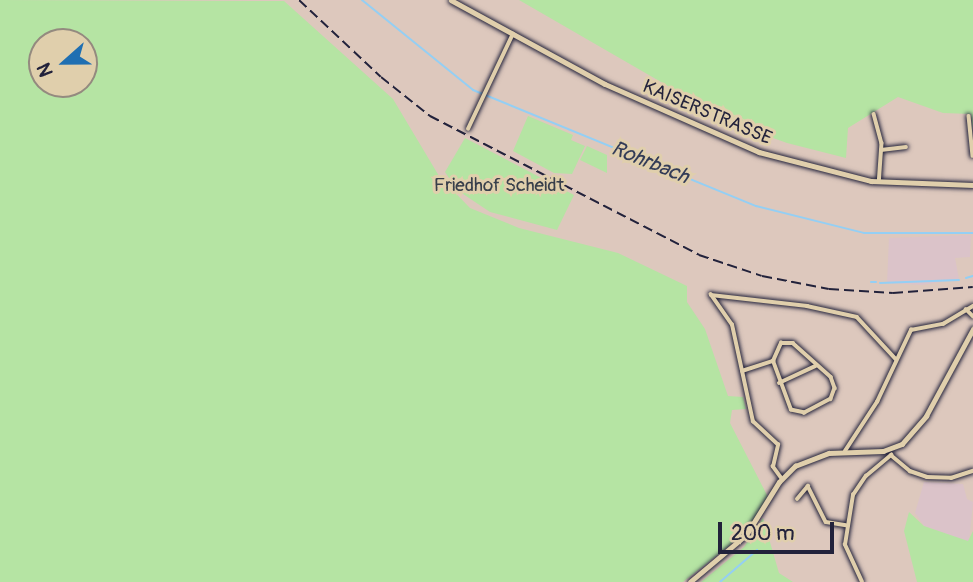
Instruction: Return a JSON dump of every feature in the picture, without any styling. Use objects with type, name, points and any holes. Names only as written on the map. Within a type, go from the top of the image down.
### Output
[{"type":"main road","name":"KAISERSTRASSE","points":[[451,0],[605,84],[759,152],[879,182],[973,185]]},
{"type":"main road","points":[[690,582],[746,535],[781,478],[810,458],[845,451],[891,452],[902,444],[922,422],[973,330]]},
{"type":"street","points":[[468,129],[513,34]]},
{"type":"street","points":[[874,114],[881,150],[879,182]]},
{"type":"street","points":[[969,116],[973,156]]},
{"type":"street","points":[[881,150],[906,147]]},
{"type":"street","points":[[781,478],[773,467],[778,445],[753,422],[732,325],[711,295],[807,306],[857,317],[896,359]]},
{"type":"street","points":[[845,451],[877,402],[913,328],[935,327],[973,306]]},
{"type":"street","points":[[966,309],[973,316]]},
{"type":"street","points":[[787,342],[815,366],[831,377],[835,388],[831,399],[804,413],[791,411],[773,361],[777,348],[787,342]]},
{"type":"street","points":[[742,371],[773,361]]},
{"type":"street","points":[[779,383],[815,366]]},
{"type":"street","points":[[862,582],[845,545],[846,524],[858,486],[891,452],[910,471],[927,477],[951,478],[973,471]]},
{"type":"street","points":[[797,499],[808,486],[826,522],[846,524]]},
{"type":"shaded area","points":[[971,235],[970,257],[955,258],[959,279],[922,285],[887,283],[889,238]]},
{"type":"shaded area","points":[[924,482],[963,484],[967,499],[973,502],[969,542],[924,526],[915,513]]},
{"type":"green space","points":[[0,0],[284,1],[393,99],[439,176],[470,208],[519,228],[618,253],[687,286],[687,302],[705,329],[728,396],[743,397],[746,409],[732,410],[730,423],[768,497],[760,514],[729,546],[683,582],[0,582]]},
{"type":"green space","points":[[519,0],[973,0],[973,131],[971,114],[943,113],[898,97],[848,128],[846,158],[787,143],[732,123]]},
{"type":"green space","points":[[528,116],[573,135],[571,140],[585,146],[572,174],[554,173],[513,151]]},
{"type":"green space","name":"Friedhof Scheidt","points":[[465,138],[574,195],[557,230],[490,212],[457,190],[445,172]]},
{"type":"green space","points":[[587,146],[607,155],[607,173],[580,160]]},
{"type":"green space","points":[[909,512],[924,526],[968,541],[973,531],[973,582],[917,582],[904,531]]},
{"type":"green space","points":[[763,518],[779,573],[793,582],[701,582],[744,547]]},
{"type":"waterway","name":"Rohrbach","points":[[362,0],[473,90],[756,206],[864,233],[973,233]]},
{"type":"waterway","points":[[966,278],[973,276]]},
{"type":"waterway","points":[[880,283],[959,280]]},
{"type":"waterway","points":[[871,282],[876,282]]},
{"type":"waterway","points":[[720,582],[757,550]]},
{"type":"railway","points":[[299,0],[381,77],[430,116],[699,255],[762,276],[829,289],[893,293],[973,287]]}]
